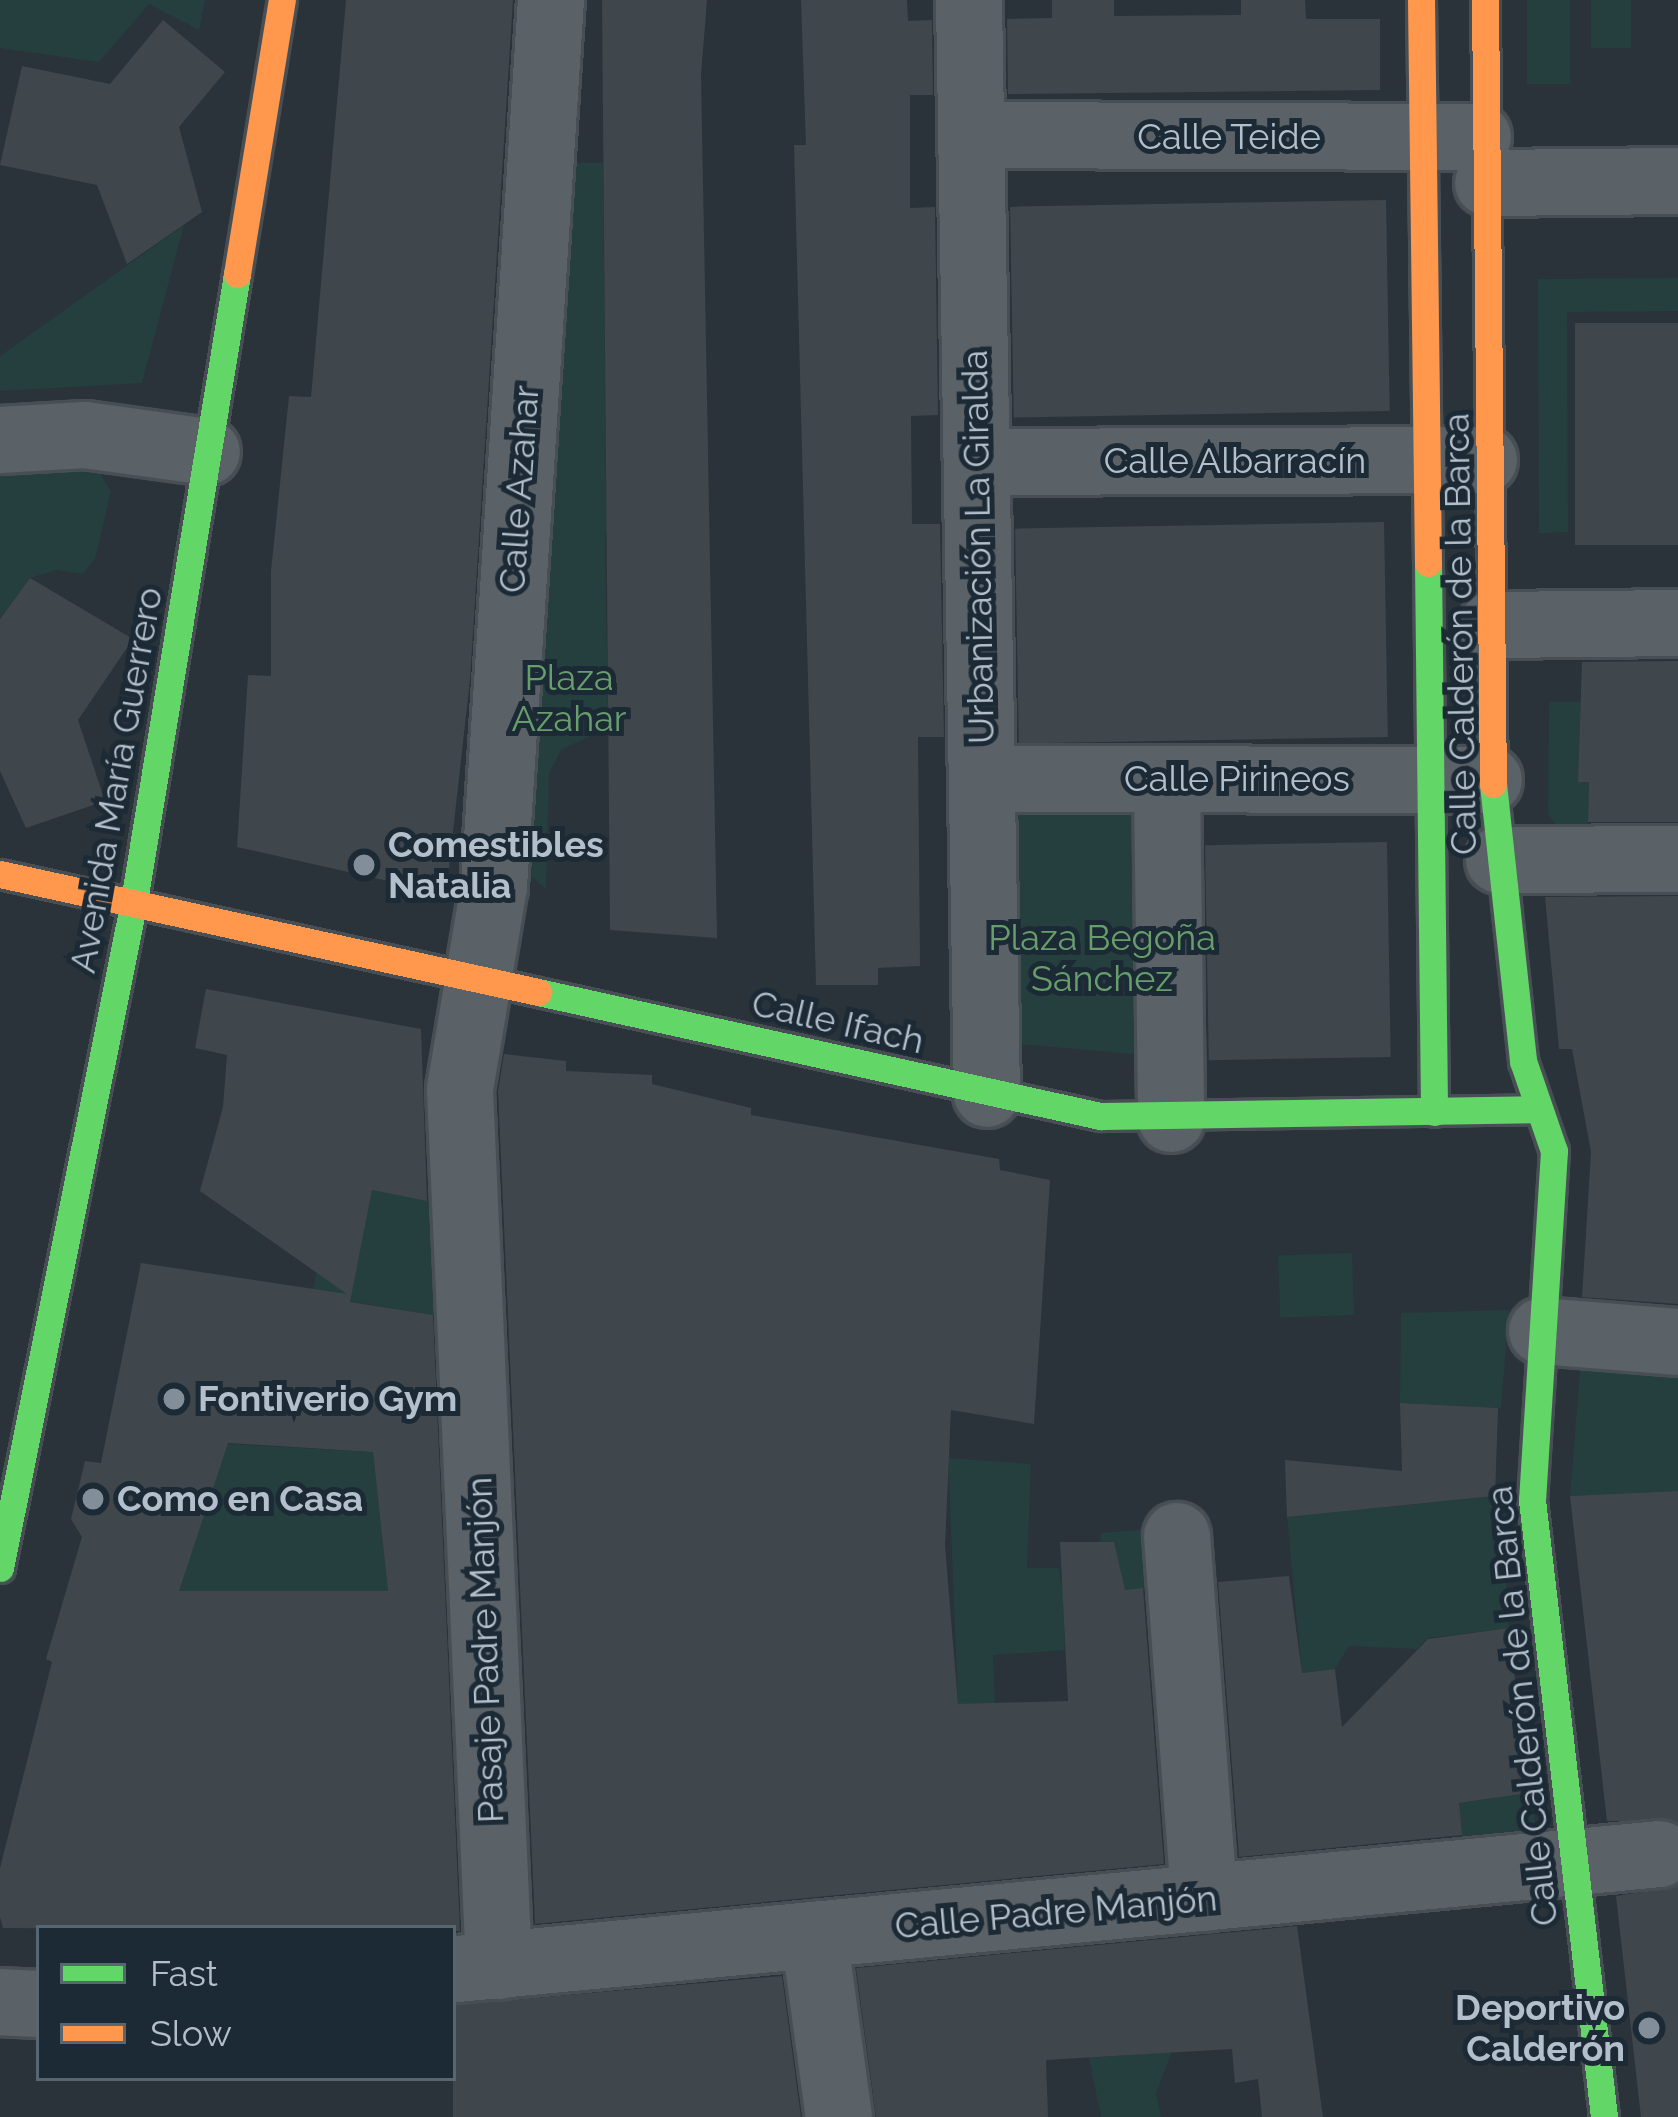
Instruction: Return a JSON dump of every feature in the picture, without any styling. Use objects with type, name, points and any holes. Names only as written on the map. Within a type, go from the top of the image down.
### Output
[{"type":"main road","name":"Avenida María Guerrero","points":[[0,1568],[134,901],[281,0]]},
{"type":"main road","name":"Calle Calderón de la Barca","points":[[1421,0],[1427,460],[1462,779],[1499,860],[1523,1061],[1536,1109],[1552,1132],[1532,1500],[1604,2117]]},
{"type":"main road","name":"Calle Calderón de la Barca","points":[[1434,1112],[1462,779],[1492,625],[1494,460],[1485,0]]},
{"type":"main road","name":"Calle Ifach","points":[[0,874],[1100,1117],[1536,1109]]},
{"type":"street","name":"Calle Azahar","points":[[479,977],[494,886],[551,0]]},
{"type":"street","name":"Urbanización La Giralda","points":[[969,0],[987,1094]]},
{"type":"street","name":"Calle Teide","points":[[971,135],[1423,137],[1487,160],[1678,181]]},
{"type":"street","points":[[0,440],[85,435],[207,452]]},
{"type":"street","name":"Calle Albarracín","points":[[976,462],[1494,460]]},
{"type":"street","points":[[1492,625],[1678,623]]},
{"type":"street","name":"Calle Pirineos","points":[[982,778],[1462,779]]},
{"type":"street","points":[[1167,778],[1172,1119]]},
{"type":"street","points":[[1499,860],[1678,859]]},
{"type":"street","name":"Pasaje Padre Manjón","points":[[476,1967],[494,1754],[460,1089],[467,1012],[479,977]]},
{"type":"street","points":[[1542,1331],[1678,1342]]},
{"type":"street","points":[[1177,1536],[1204,1898]]},
{"type":"street","name":"Calle Padre Manjón","points":[[476,1967],[1660,1854]]},
{"type":"street","points":[[814,1935],[839,2117]]},
{"type":"street","points":[[0,2002],[36,2004]]},
{"type":"green space","points":[[0,0],[205,0],[199,30],[149,4],[99,62],[0,48]]},
{"type":"green space","points":[[1527,0],[1570,0],[1570,84],[1527,84]]},
{"type":"green space","points":[[1591,0],[1631,0],[1631,48],[1591,48]]},
{"type":"green space","name":"Plaza Azahar","points":[[562,163],[603,163],[606,490],[626,533],[605,534],[608,727],[561,750],[549,774],[546,889],[530,875],[527,849]]},
{"type":"green space","points":[[184,225],[142,383],[0,391],[0,356]]},
{"type":"green space","points":[[1678,278],[1678,311],[1567,312],[1568,532],[1539,533],[1538,279]]},
{"type":"green space","points":[[0,463],[100,474],[111,491],[95,559],[83,574],[56,570],[30,578],[0,618]]},
{"type":"green space","points":[[1549,702],[1581,702],[1578,781],[1589,782],[1588,831],[1558,828],[1548,814]]},
{"type":"green space","name":"Plaza Begoña Sánchez","points":[[1167,807],[1191,1059],[1018,1044],[1009,808]]},
{"type":"green space","points":[[372,1190],[444,1204],[450,1318],[312,1295],[320,1254],[358,1260]]},
{"type":"green space","points":[[1352,1253],[1354,1315],[1280,1318],[1278,1256]]},
{"type":"green space","points":[[1509,1310],[1501,1408],[1400,1403],[1401,1313]]},
{"type":"green space","points":[[1581,1359],[1678,1366],[1678,1491],[1570,1496]]},
{"type":"green space","points":[[227,1444],[373,1452],[388,1591],[173,1591],[63,1601],[82,1536]]},
{"type":"green space","points":[[948,1458],[1031,1464],[1027,1568],[1059,1568],[1061,1583],[1099,1579],[1101,1533],[1151,1529],[1154,1588],[1063,1595],[1065,1650],[993,1655],[996,1724],[959,1726]]},
{"type":"green space","points":[[1500,1496],[1509,1628],[1428,1638],[1417,1649],[1349,1646],[1335,1669],[1302,1673],[1287,1517]]},
{"type":"green space","points":[[1528,1765],[1537,1836],[1463,1843],[1459,1803],[1496,1798],[1492,1770]]},
{"type":"green space","points":[[1172,2052],[1156,2093],[1161,2117],[1101,2117],[1089,2058]]},
{"type":"building","points":[[346,0],[513,0],[470,680],[446,894],[237,847],[248,675],[271,676],[271,571],[289,396],[311,397]]},
{"type":"building","points":[[602,0],[707,0],[701,75],[717,938],[610,930]]},
{"type":"building","points":[[801,0],[907,0],[908,21],[932,20],[933,95],[910,95],[910,208],[935,207],[938,415],[911,416],[912,524],[940,524],[944,737],[918,737],[920,966],[878,968],[878,985],[816,985],[794,145],[806,145]]},
{"type":"building","points":[[1052,0],[1114,0],[1114,16],[1241,15],[1241,0],[1305,0],[1306,19],[1380,19],[1380,90],[1008,94],[1007,19],[1052,18]]},
{"type":"building","points":[[163,20],[225,72],[179,127],[202,212],[127,264],[97,185],[0,165],[22,66],[110,84]]},
{"type":"building","points":[[1386,200],[1390,411],[1014,418],[1010,207]]},
{"type":"building","points":[[1575,323],[1678,323],[1678,545],[1575,545]]},
{"type":"building","points":[[1384,522],[1388,737],[1019,743],[1015,528]]},
{"type":"building","points":[[30,578],[133,639],[78,720],[105,801],[26,828],[0,771],[0,619]]},
{"type":"building","points":[[1678,661],[1678,822],[1588,822],[1589,782],[1578,782],[1582,662]]},
{"type":"building","points":[[1387,842],[1391,1057],[1209,1060],[1205,845]]},
{"type":"building","points":[[1678,896],[1678,1304],[1582,1297],[1591,1152],[1572,1049],[1559,1049],[1545,897]]},
{"type":"building","points":[[206,989],[421,1029],[427,1201],[372,1190],[350,1302],[433,1315],[460,1931],[456,1925],[3,1928],[0,1917],[0,1868],[52,1662],[46,1659],[82,1537],[71,1519],[85,1461],[101,1463],[141,1263],[347,1294],[200,1191],[223,1107],[227,1055],[195,1048]],"holes":[[[228,1443],[373,1452],[388,1591],[179,1591]]]},
{"type":"building","points":[[504,1054],[566,1061],[566,1071],[652,1075],[652,1084],[751,1108],[751,1115],[999,1159],[1000,1170],[1050,1180],[1034,1424],[951,1410],[945,1546],[958,1704],[1068,1701],[1060,1542],[1114,1542],[1125,1590],[1143,1588],[1164,1864],[535,1924],[498,1091]]},
{"type":"building","points":[[1400,1403],[1498,1408],[1495,1496],[1287,1517],[1285,1460],[1402,1471]]},
{"type":"building","points":[[1678,1491],[1678,1822],[1607,1821],[1570,1496]]},
{"type":"building","points":[[1289,1576],[1302,1673],[1335,1669],[1342,1727],[1428,1639],[1509,1628],[1528,1793],[1459,1803],[1462,1835],[1239,1857],[1218,1582]]},
{"type":"building","points":[[1678,1886],[1678,2117],[1641,2117],[1616,1896]]},
{"type":"building","points":[[1297,1926],[1323,2117],[1262,2117],[1258,2079],[1235,2083],[1232,2049],[1046,2060],[1048,2117],[876,2117],[856,1968]]},
{"type":"building","points":[[782,1976],[801,2117],[453,2117],[456,2005]]},
{"type":"traffic: fast","points":[[0,1568],[134,901],[237,274]]},
{"type":"traffic: fast","points":[[1428,563],[1434,1112]]},
{"type":"traffic: fast","points":[[1493,784],[1523,1061],[1554,1151],[1532,1500],[1604,2117]]},
{"type":"traffic: fast","points":[[538,992],[1100,1116],[1536,1109]]},
{"type":"traffic: slow","points":[[237,274],[282,0]]},
{"type":"traffic: slow","points":[[1421,0],[1428,563]]},
{"type":"traffic: slow","points":[[1485,0],[1493,784]]},
{"type":"traffic: slow","points":[[0,874],[538,992]]},
{"type":"place","name":"Comestibles Natalia","points":[[364,865]]},
{"type":"place","name":"Fontiverio Gym","points":[[174,1399]]},
{"type":"place","name":"Como en Casa","points":[[93,1499]]},
{"type":"place","name":"Deportivo Calderón","points":[[1649,2028]]}]
